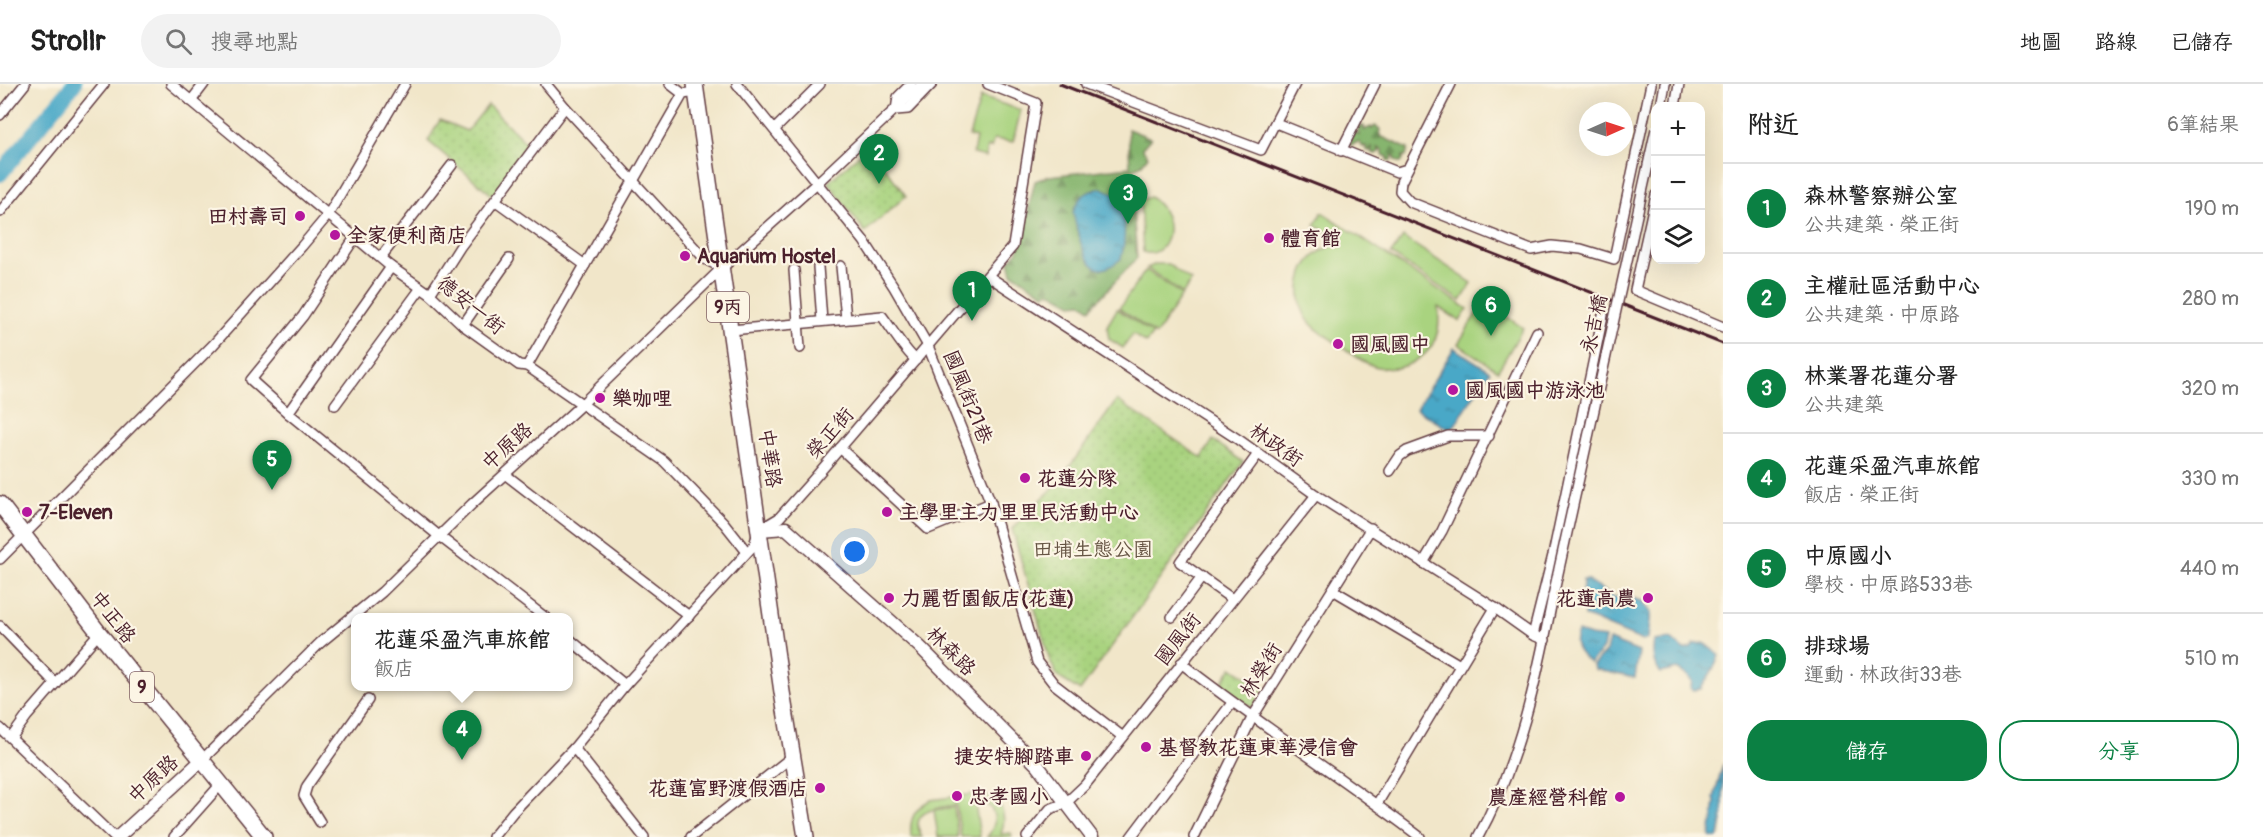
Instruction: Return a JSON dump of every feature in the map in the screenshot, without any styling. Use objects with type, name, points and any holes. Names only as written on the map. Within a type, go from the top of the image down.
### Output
[{"type":"main road","name":"中華路","points":[[691,90],[722,268],[806,837]]},
{"type":"main road","name":"中正路","points":[[0,504],[99,633],[264,837]]},
{"type":"street","points":[[0,115],[26,84]]},
{"type":"street","points":[[0,212],[104,84]]},
{"type":"street","name":"德安一街","points":[[171,84],[391,267],[430,294],[464,325],[519,365],[527,366],[664,461],[724,523],[747,552]]},
{"type":"street","points":[[191,101],[204,84]]},
{"type":"street","points":[[0,559],[213,345],[302,246],[328,215],[405,84]]},
{"type":"street","points":[[546,84],[705,259],[722,268]]},
{"type":"street","points":[[527,366],[633,180],[691,90],[670,84]]},
{"type":"street","points":[[775,129],[820,84]]},
{"type":"street","points":[[911,84],[898,98],[896,110],[908,109],[932,84]]},
{"type":"street","name":"中原路","points":[[356,613],[382,592],[582,404],[722,268],[922,84]]},
{"type":"street","name":"榮正街","points":[[493,837],[513,812],[574,747],[625,685],[754,545],[759,530],[779,518],[1013,246],[1036,103],[988,84]]},
{"type":"street","points":[[1086,84],[1261,150],[1296,84]]},
{"type":"street","points":[[1341,150],[1375,84]]},
{"type":"street","points":[[1451,84],[1401,182],[1400,191],[1410,202],[1531,250],[1552,246],[1581,249],[1614,259],[1651,84]]},
{"type":"street","points":[[1661,102],[1665,84]]},
{"type":"street","points":[[1676,102],[1679,84]]},
{"type":"street","name":"國風街21巷","points":[[743,86],[864,240],[928,346],[990,503],[1037,662],[1054,684],[1123,737]]},
{"type":"street","points":[[430,294],[460,247],[565,107]]},
{"type":"street","points":[[1276,123],[1397,172],[1407,169]]},
{"type":"street","name":"永吉橋","points":[[1481,836],[1512,765],[1545,640],[1651,152]]},
{"type":"street","points":[[381,257],[452,165]]},
{"type":"street","points":[[496,201],[585,265]]},
{"type":"street","points":[[1653,210],[1635,290],[1723,327]]},
{"type":"street","points":[[356,236],[303,316],[251,380],[439,536],[539,613]]},
{"type":"street","points":[[464,325],[509,259]]},
{"type":"street","points":[[841,266],[846,319]]},
{"type":"street","points":[[288,413],[391,267]]},
{"type":"street","points":[[818,267],[822,321]]},
{"type":"street","points":[[794,270],[801,348]]},
{"type":"street","name":"林政街","points":[[988,276],[1258,454],[1316,495],[1371,528],[1533,635],[1545,640]]},
{"type":"street","points":[[335,405],[421,288]]},
{"type":"street","points":[[1533,635],[1553,555],[1603,315]]},
{"type":"street","points":[[731,330],[882,316],[904,344],[907,353],[916,360]]},
{"type":"street","points":[[1423,563],[1442,531],[1537,332]]},
{"type":"street","points":[[1390,471],[1400,456],[1407,451],[1448,436],[1489,435]]},
{"type":"street","points":[[840,448],[928,529],[990,503]]},
{"type":"street","points":[[1233,598],[1180,562],[1258,454]]},
{"type":"street","points":[[506,475],[689,616]]},
{"type":"street","name":"國風街","points":[[1027,837],[1050,808],[1066,802],[1085,785],[1316,495]]},
{"type":"street","name":"林森路","points":[[759,530],[786,528],[920,647],[1038,766],[1089,835]]},
{"type":"street","name":"林榮街","points":[[1194,837],[1252,718],[1371,528]]},
{"type":"street","points":[[1172,617],[1202,577]]},
{"type":"street","points":[[1333,590],[1460,665]]},
{"type":"street","points":[[1377,804],[1495,608]]},
{"type":"street","name":"中原路","points":[[116,837],[202,760],[320,643],[351,618]]},
{"type":"street","points":[[0,626],[55,683]]},
{"type":"street","points":[[11,738],[27,716],[99,633]]},
{"type":"street","points":[[573,642],[625,685]]},
{"type":"street","points":[[1181,663],[1252,718],[1289,741],[1420,837]]},
{"type":"street","points":[[320,822],[304,796],[307,786],[368,700]]},
{"type":"street","points":[[1131,837],[1232,703]]},
{"type":"street","points":[[0,728],[116,837]]},
{"type":"street","points":[[574,747],[644,837]]},
{"type":"street","points":[[691,837],[793,756]]},
{"type":"street","points":[[174,837],[221,784]]},
{"type":"green space","points":[[981,97],[1021,110],[1013,142],[994,139],[991,148],[987,147],[985,157],[973,154],[976,138],[969,136]]},
{"type":"green space","points":[[488,105],[530,147],[493,196],[428,141],[440,120],[467,131]]},
{"type":"green space","points":[[1357,125],[1364,126],[1364,130],[1375,126],[1380,129],[1380,136],[1408,149],[1401,163],[1395,160],[1393,155],[1391,161],[1387,160],[1388,157],[1383,155],[1383,150],[1378,148],[1380,151],[1376,154],[1372,153],[1372,146],[1370,151],[1359,142],[1348,146],[1353,131],[1359,135]]},
{"type":"green space","points":[[1128,129],[1151,138],[1142,148],[1148,156],[1142,164],[1133,169],[1130,176],[1137,258],[1090,309],[1082,303],[1072,304],[1049,291],[1044,294],[1012,273],[1009,261],[1018,251],[1035,181],[1049,176],[1130,167]]},
{"type":"green space","points":[[869,146],[906,196],[865,232],[828,182]]},
{"type":"green space","points":[[1150,197],[1160,205],[1166,215],[1168,226],[1168,235],[1164,244],[1152,253],[1143,252],[1140,200]]},
{"type":"green space","points":[[1322,212],[1468,309],[1460,321],[1438,307],[1437,334],[1422,357],[1405,366],[1378,367],[1357,357],[1310,323],[1301,303],[1303,273],[1313,257],[1329,246],[1341,242],[1315,225]]},
{"type":"green space","points":[[1403,237],[1472,283],[1461,301],[1391,254]]},
{"type":"green space","points":[[1156,264],[1168,264],[1191,281],[1183,294],[1147,268]]},
{"type":"green space","points":[[1146,270],[1182,295],[1156,335],[1119,308]]},
{"type":"green space","points":[[1484,301],[1523,328],[1498,371],[1458,344]]},
{"type":"green space","points":[[1117,309],[1153,334],[1146,343],[1133,334],[1123,348],[1109,339],[1107,326]]},
{"type":"green space","name":"田埔生態公園","points":[[1117,400],[1202,458],[1213,440],[1243,462],[1080,691],[1058,677],[1050,661],[1012,529],[1058,483]]},
{"type":"green space","points":[[1232,667],[1264,688],[1253,708],[1219,687]]},
{"type":"green space","points":[[981,793],[994,799],[1002,809],[1004,820],[1001,834],[1011,833],[1012,837],[987,837],[993,828],[994,818],[991,809],[983,802],[975,803],[980,837],[961,837],[956,805],[933,809],[921,816],[918,828],[922,837],[911,837],[914,815],[925,803],[930,800]]},
{"type":"green space","points":[[954,807],[958,837],[938,837],[934,810]]},
{"type":"water","points":[[1102,188],[1119,196],[1124,228],[1121,259],[1103,269],[1096,268],[1086,256],[1073,212],[1077,202],[1083,196]]},
{"type":"water","name":"國風國中游泳池","points":[[1454,348],[1490,371],[1451,431],[1416,409]]},
{"type":"water","points":[[1583,580],[1588,580],[1614,598],[1627,594],[1631,598],[1643,601],[1651,613],[1648,638],[1643,641],[1584,616],[1584,610],[1588,606],[1582,595]]},
{"type":"water","points":[[1578,632],[1605,638],[1603,649],[1590,663],[1577,649],[1575,641]]},
{"type":"water","points":[[1671,639],[1684,650],[1691,648],[1694,644],[1704,643],[1719,655],[1701,689],[1690,688],[1692,682],[1688,676],[1677,669],[1661,673],[1656,666],[1653,658],[1654,641]]},
{"type":"water","points":[[1609,640],[1639,652],[1635,678],[1594,669],[1593,665],[1606,651]]},
{"type":"water","points":[[1723,764],[1723,815],[1719,837],[1710,837],[1714,798]]},
{"type":"waterway","points":[[0,174],[74,84]]},
{"type":"railway","points":[[1060,84],[1723,344]]},
{"type":"place","name":"主權社區活動中心","points":[[879,184]]},
{"type":"place","name":"田村壽司","points":[[300,216]]},
{"type":"place","name":"林業署花蓮分署","points":[[1128,224]]},
{"type":"place","name":"全家便利商店","points":[[335,235]]},
{"type":"place","name":"體育館","points":[[1269,238]]},
{"type":"place","name":"Aquarium Hostel","points":[[685,256]]},
{"type":"place","name":"森林警察辦公室","points":[[972,321]]},
{"type":"place","name":"排球場","points":[[1491,336]]},
{"type":"place","name":"國風國中","points":[[1338,344]]},
{"type":"place","name":"國風國中游泳池","points":[[1453,390]]},
{"type":"place","name":"樂咖哩","points":[[600,398]]},
{"type":"place","name":"花蓮分隊","points":[[1025,478]]},
{"type":"place","name":"中原國小","points":[[272,490]]},
{"type":"place","name":"7-Eleven","points":[[27,512]]},
{"type":"place","name":"主學里主力里里民活動中心","points":[[887,512]]},
{"type":"place","name":"力麗哲園飯店(花蓮)","points":[[889,598]]},
{"type":"place","name":"花蓮高農","points":[[1648,598]]},
{"type":"place","name":"基督教花蓮東華浸信會","points":[[1146,747]]},
{"type":"place","name":"捷安特腳踏車","points":[[1086,756]]},
{"type":"place","name":"花蓮采盈汽車旅館","points":[[462,760]]},
{"type":"place","name":"花蓮富野渡假酒店","points":[[820,788]]},
{"type":"place","name":"忠孝國小","points":[[957,796]]},
{"type":"place","name":"農產經營科館","points":[[1620,797]]}]
